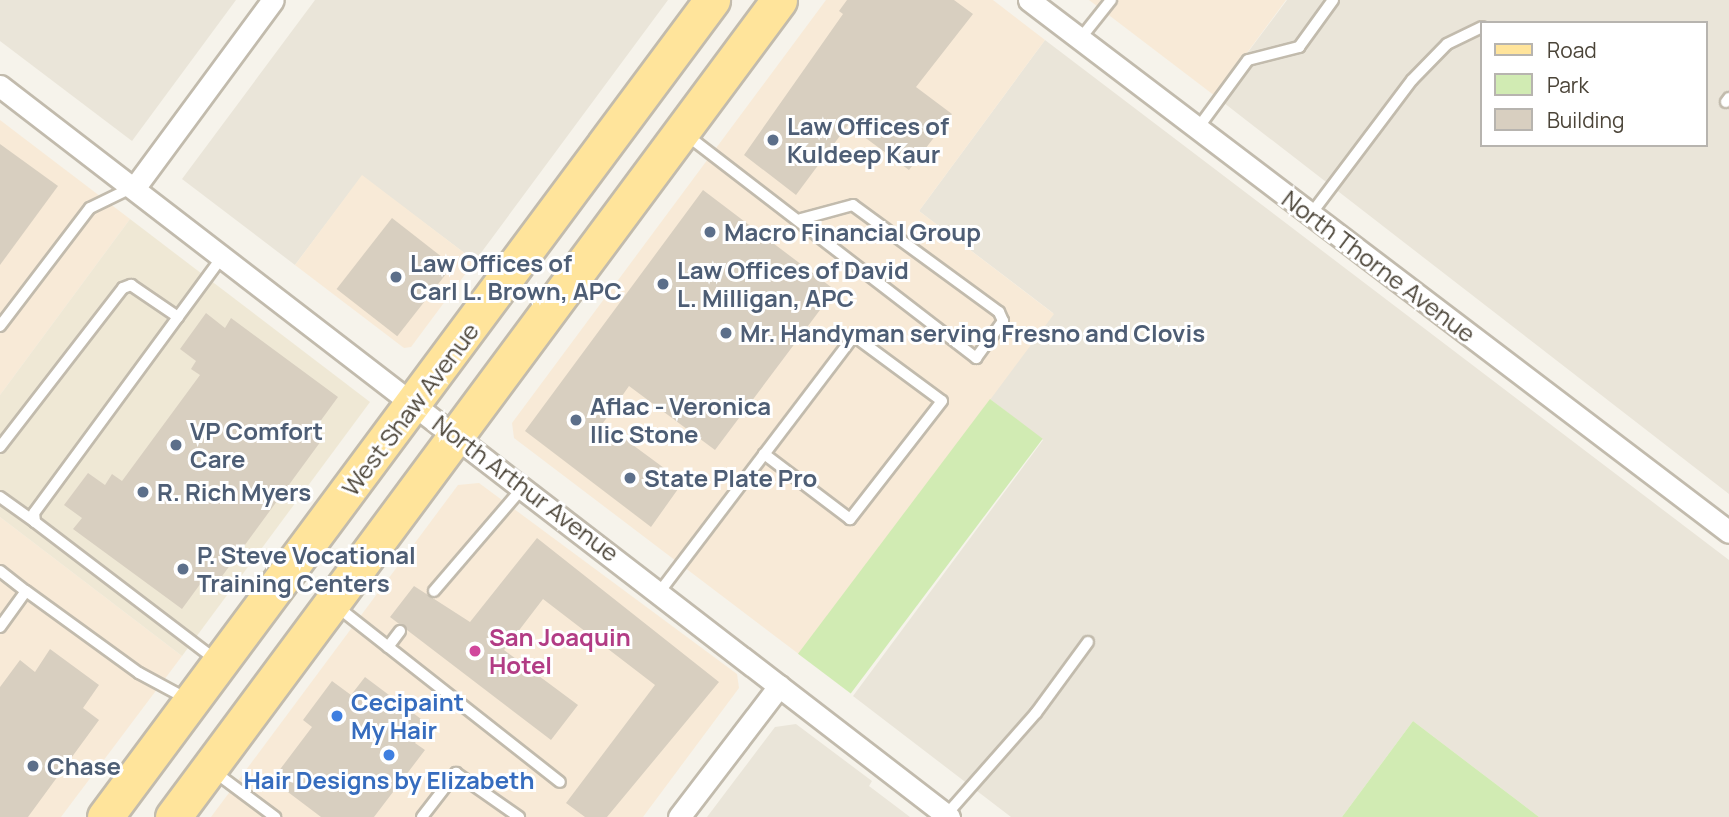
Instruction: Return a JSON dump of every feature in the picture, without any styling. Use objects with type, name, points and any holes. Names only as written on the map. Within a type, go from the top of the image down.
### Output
[{"type":"main road","name":"West Shaw Avenue","points":[[105,817],[712,0]]},
{"type":"main road","points":[[173,817],[779,0]]},
{"type":"street","points":[[135,187],[273,0]]},
{"type":"street","name":"North Thorne Avenue","points":[[1029,0],[1729,532]]},
{"type":"street","name":"North Arthur Avenue","points":[[0,86],[661,590],[779,686],[947,816]]},
{"type":"street","points":[[679,817],[779,686]]},
{"type":"lane","points":[[1080,39],[1111,0]]},
{"type":"lane","points":[[1198,128],[1248,60],[1299,47],[1334,0]]},
{"type":"lane","points":[[1311,214],[1412,80],[1447,44],[1480,28]]},
{"type":"lane","points":[[681,132],[801,219],[826,247],[976,358],[1003,321],[999,312],[853,205],[801,219]]},
{"type":"lane","points":[[0,326],[90,208],[135,187]]},
{"type":"lane","points":[[35,522],[34,513],[223,256]]},
{"type":"lane","points":[[0,447],[123,288],[131,285],[178,317]]},
{"type":"lane","points":[[661,590],[764,454],[854,336],[942,401],[850,519],[764,454]]},
{"type":"lane","points":[[434,591],[523,487]]},
{"type":"lane","points":[[0,497],[220,664]]},
{"type":"lane","points":[[0,571],[139,673],[192,702]]},
{"type":"lane","points":[[0,627],[26,591]]},
{"type":"lane","points":[[332,603],[560,782]]},
{"type":"lane","points":[[388,647],[400,631]]},
{"type":"lane","points":[[947,816],[1036,713],[1088,642]]},
{"type":"lane","points":[[210,768],[275,817]]},
{"type":"lane","points":[[422,817],[456,773],[515,816]]},
{"type":"shaded area","points":[[0,0],[236,0],[132,141],[0,41]]},
{"type":"shaded area","points":[[315,0],[668,0],[475,261],[362,176],[295,265],[182,179]]},
{"type":"shaded area","points":[[826,0],[993,0],[1045,40],[919,211],[1054,314],[800,655],[514,438],[512,423]]},
{"type":"shaded area","points":[[1089,0],[1286,0],[1215,96]]},
{"type":"shaded area","points":[[1287,0],[1729,0],[1729,494],[1215,96]]},
{"type":"shaded area","points":[[1045,40],[1729,560],[1729,817],[1539,817],[1413,721],[1342,817],[1011,817],[853,696],[1043,440],[990,399],[1053,313],[919,211]]},
{"type":"shaded area","points":[[0,120],[130,219],[0,395]]},
{"type":"shaded area","points":[[362,175],[475,261],[411,347],[404,348],[295,265]]},
{"type":"shaded area","points":[[130,219],[370,402],[182,656],[0,517],[0,395]]},
{"type":"shaded area","points":[[479,483],[737,674],[739,688],[643,817],[211,817],[458,485]]},
{"type":"shaded area","points":[[0,517],[182,656],[61,817],[0,817]]},
{"type":"shaded area","points":[[796,724],[872,781],[869,786],[910,817],[707,817],[775,727]]},
{"type":"green space","points":[[990,399],[1043,439],[851,693],[798,654]]},
{"type":"green space","points":[[1413,721],[1539,817],[1342,817]]},
{"type":"building","points":[[847,0],[954,0],[973,14],[916,87],[952,114],[909,170],[848,125],[796,195],[744,155],[843,14],[839,11]]},
{"type":"building","points":[[0,144],[58,186],[0,265]]},
{"type":"building","points":[[703,190],[835,290],[715,450],[629,386],[603,423],[683,482],[651,527],[525,431]]},
{"type":"building","points":[[392,218],[453,265],[397,336],[337,289]]},
{"type":"building","points":[[206,313],[225,328],[231,318],[338,397],[311,434],[321,441],[220,579],[209,572],[182,609],[73,529],[82,518],[64,505],[88,473],[105,485],[112,474],[122,481],[200,375],[191,369],[196,361],[180,349]]},
{"type":"building","points":[[537,538],[719,682],[607,817],[585,817],[566,803],[655,685],[543,599],[504,650],[578,705],[551,740],[390,617],[414,586],[470,622]]},
{"type":"building","name":"Chase","points":[[50,649],[99,685],[83,708],[99,720],[28,817],[0,817],[0,687],[20,660],[35,672]]},
{"type":"building","points":[[365,677],[429,725],[415,743],[425,750],[374,817],[321,817],[272,780],[312,727],[303,720],[332,681],[351,695]]},
{"type":"place","name":"Law Offices of Kuldeep Kaur","points":[[773,140]]},
{"type":"place","name":"Macro Financial Group","points":[[710,232]]},
{"type":"place","name":"Law Offices of Carl L. Brown, APC","points":[[396,277]]},
{"type":"place","name":"Law Offices of David L. Milligan, APC","points":[[663,284]]},
{"type":"place","name":"Mr. Handyman serving Fresno and Clovis","points":[[726,333]]},
{"type":"place","name":"Aflac - Veronica IIic Stone","points":[[576,420]]},
{"type":"place","name":"VP Comfort Care","points":[[176,445]]},
{"type":"place","name":"State Plate Pro","points":[[630,478]]},
{"type":"place","name":"R. Rich Myers","points":[[143,492]]},
{"type":"place","name":"P. Steve Vocational Training Centers","points":[[183,569]]},
{"type":"place","name":"San Joaquin Hotel","points":[[475,651]]},
{"type":"place","name":"Cecipaint My Hair","points":[[337,716]]},
{"type":"place","name":"Hair Designs by Elizabeth","points":[[389,755]]},
{"type":"place","name":"Chase","points":[[33,766]]}]
